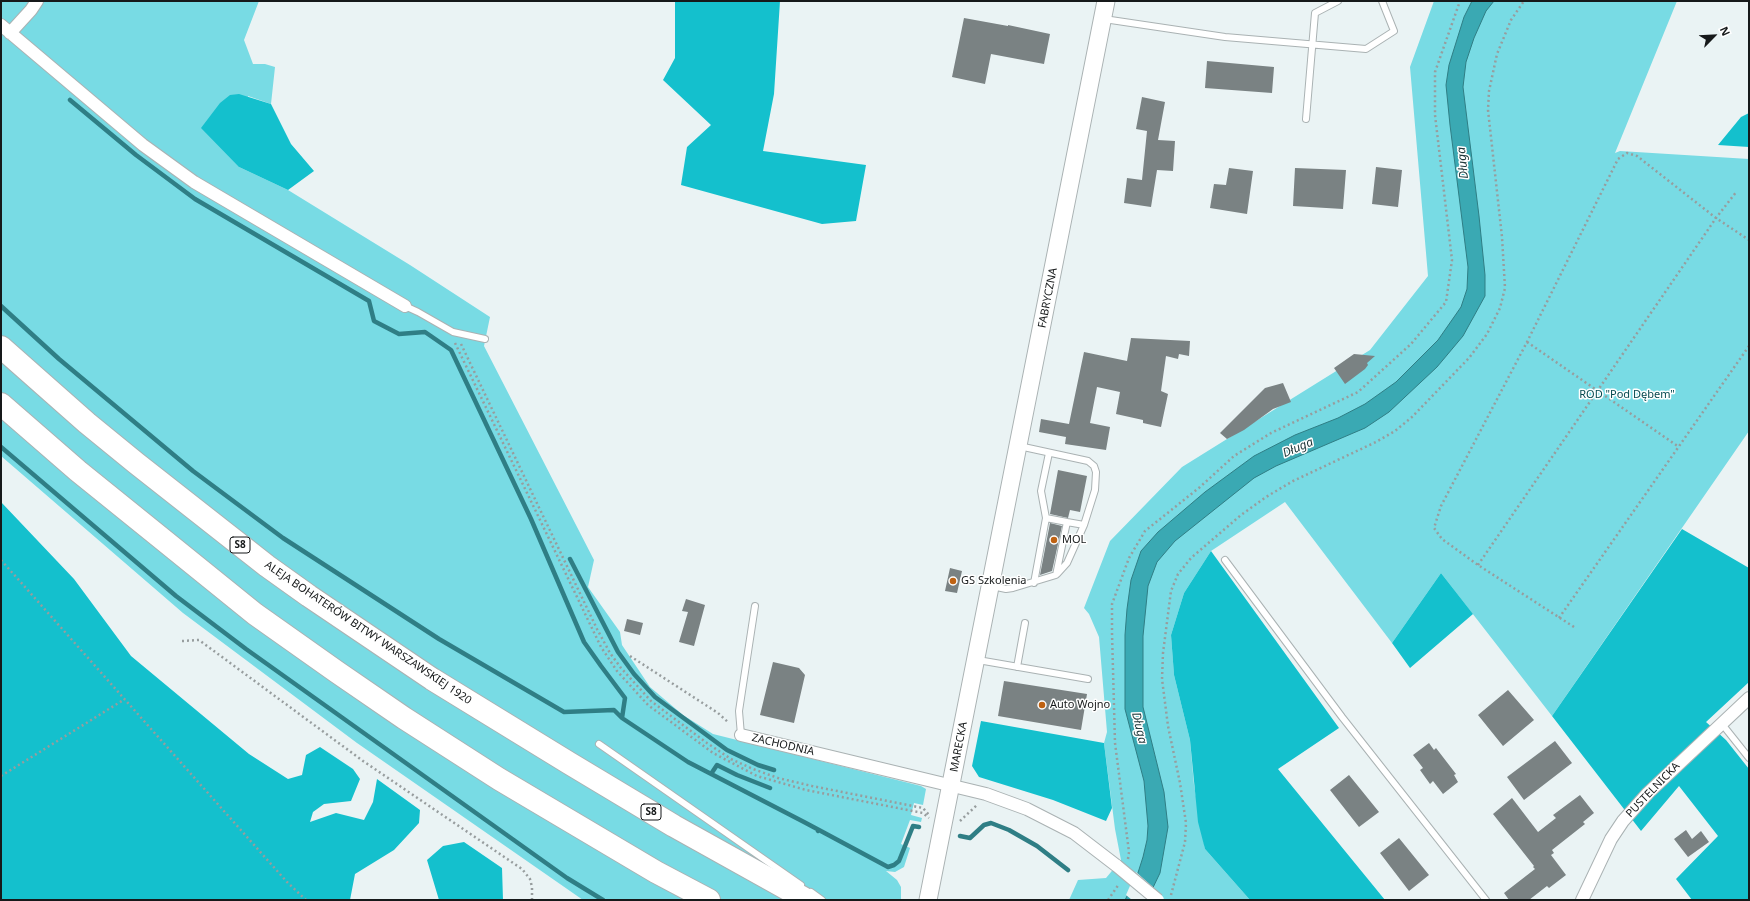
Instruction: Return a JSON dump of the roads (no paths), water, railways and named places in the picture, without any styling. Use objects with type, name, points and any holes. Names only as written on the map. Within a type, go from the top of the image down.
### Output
[{"type":"highway","name":"ALEJA BOHATERÓW BITWY WARSZAWSKIEJ 1920","points":[[1,347],[136,464],[249,552],[309,596],[432,679],[563,760],[681,830],[807,900]]},
{"type":"highway","points":[[1,404],[78,471],[255,614],[337,672],[404,718],[499,779],[656,872],[709,900]]},
{"type":"street","points":[[37,1],[31,10],[6,29],[143,145],[194,182],[406,306]]},
{"type":"street","name":"FABRYCZNA","points":[[990,590],[1106,1]]},
{"type":"street","name":"MARECKA","points":[[928,900],[990,590]]},
{"type":"street","name":"PUSTELNICKA","points":[[1582,900],[1611,839],[1623,821],[1648,793],[1749,698]]},
{"type":"street","name":"ZACHODNIA","points":[[741,735],[952,784],[986,794],[1026,809],[1074,833],[1158,900]]},
{"type":"lane","points":[[1306,118],[1311,44],[1315,13],[1338,1]]},
{"type":"lane","points":[[1102,19],[1225,37],[1366,49],[1394,31],[1382,1]]},
{"type":"lane","points":[[406,306],[453,332],[485,339]]},
{"type":"lane","points":[[990,590],[1006,589],[1034,583],[1056,575],[1068,563],[1084,525],[1095,490],[1096,472],[1094,466],[1088,461],[1018,446]]},
{"type":"lane","points":[[1034,583],[1046,518],[1042,491],[1049,453]]},
{"type":"lane","points":[[1046,518],[1084,525]]},
{"type":"lane","points":[[1056,575],[1067,522]]},
{"type":"lane","points":[[1225,560],[1342,717],[1486,900]]},
{"type":"lane","name":"ZACHODNIA","points":[[741,735],[739,711],[755,606]]},
{"type":"lane","points":[[1017,668],[1025,623]]},
{"type":"lane","points":[[976,660],[1088,679]]},
{"type":"lane","points":[[1722,724],[1749,758]]},
{"type":"lane","points":[[598,744],[822,900]]},
{"type":"water","name":"Długa","points":[[1472,1],[1494,1],[1486,11],[1474,38],[1466,62],[1463,87],[1479,216],[1485,275],[1485,296],[1463,336],[1437,367],[1389,412],[1365,428],[1276,466],[1254,478],[1175,541],[1157,562],[1148,586],[1143,636],[1143,707],[1164,792],[1168,827],[1160,873],[1147,900],[1125,900],[1136,879],[1143,857],[1147,840],[1148,826],[1144,781],[1125,709],[1125,635],[1127,609],[1131,580],[1141,551],[1158,532],[1205,492],[1254,456],[1295,435],[1338,418],[1365,404],[1396,382],[1438,340],[1461,307],[1467,289],[1468,267],[1446,85],[1449,65],[1464,17]]},
{"type":"waterway","points":[[70,100],[136,155],[195,199],[369,301],[374,321],[399,334],[425,332],[451,350],[531,519],[584,642],[625,698],[622,718],[688,762],[819,830],[818,831]]},
{"type":"waterway","points":[[1,306],[59,359],[193,471],[283,538],[439,639],[564,712],[614,710],[622,718]]},
{"type":"waterway","points":[[1,447],[176,596],[246,649],[567,878],[603,900]]},
{"type":"waterway","points":[[570,559],[618,652],[634,674],[655,697],[727,750],[758,765],[774,770]]},
{"type":"waterway","points":[[711,774],[717,765],[737,775],[770,788]]},
{"type":"waterway","points":[[960,836],[970,838],[984,825],[991,823],[1009,830],[1037,846],[1068,870]]},
{"type":"waterway","points":[[819,830],[888,867],[899,861],[913,826],[919,827]]},
{"type":"place","name":"MOL","points":[[1054,540]]},
{"type":"place","name":"GS Szkolenia","points":[[953,581]]},
{"type":"place","name":"Auto Wojno","points":[[1042,705]]},
{"type":"park label","name":"ROD \"Pod Dębem\"","points":[[1627,395]]}]
